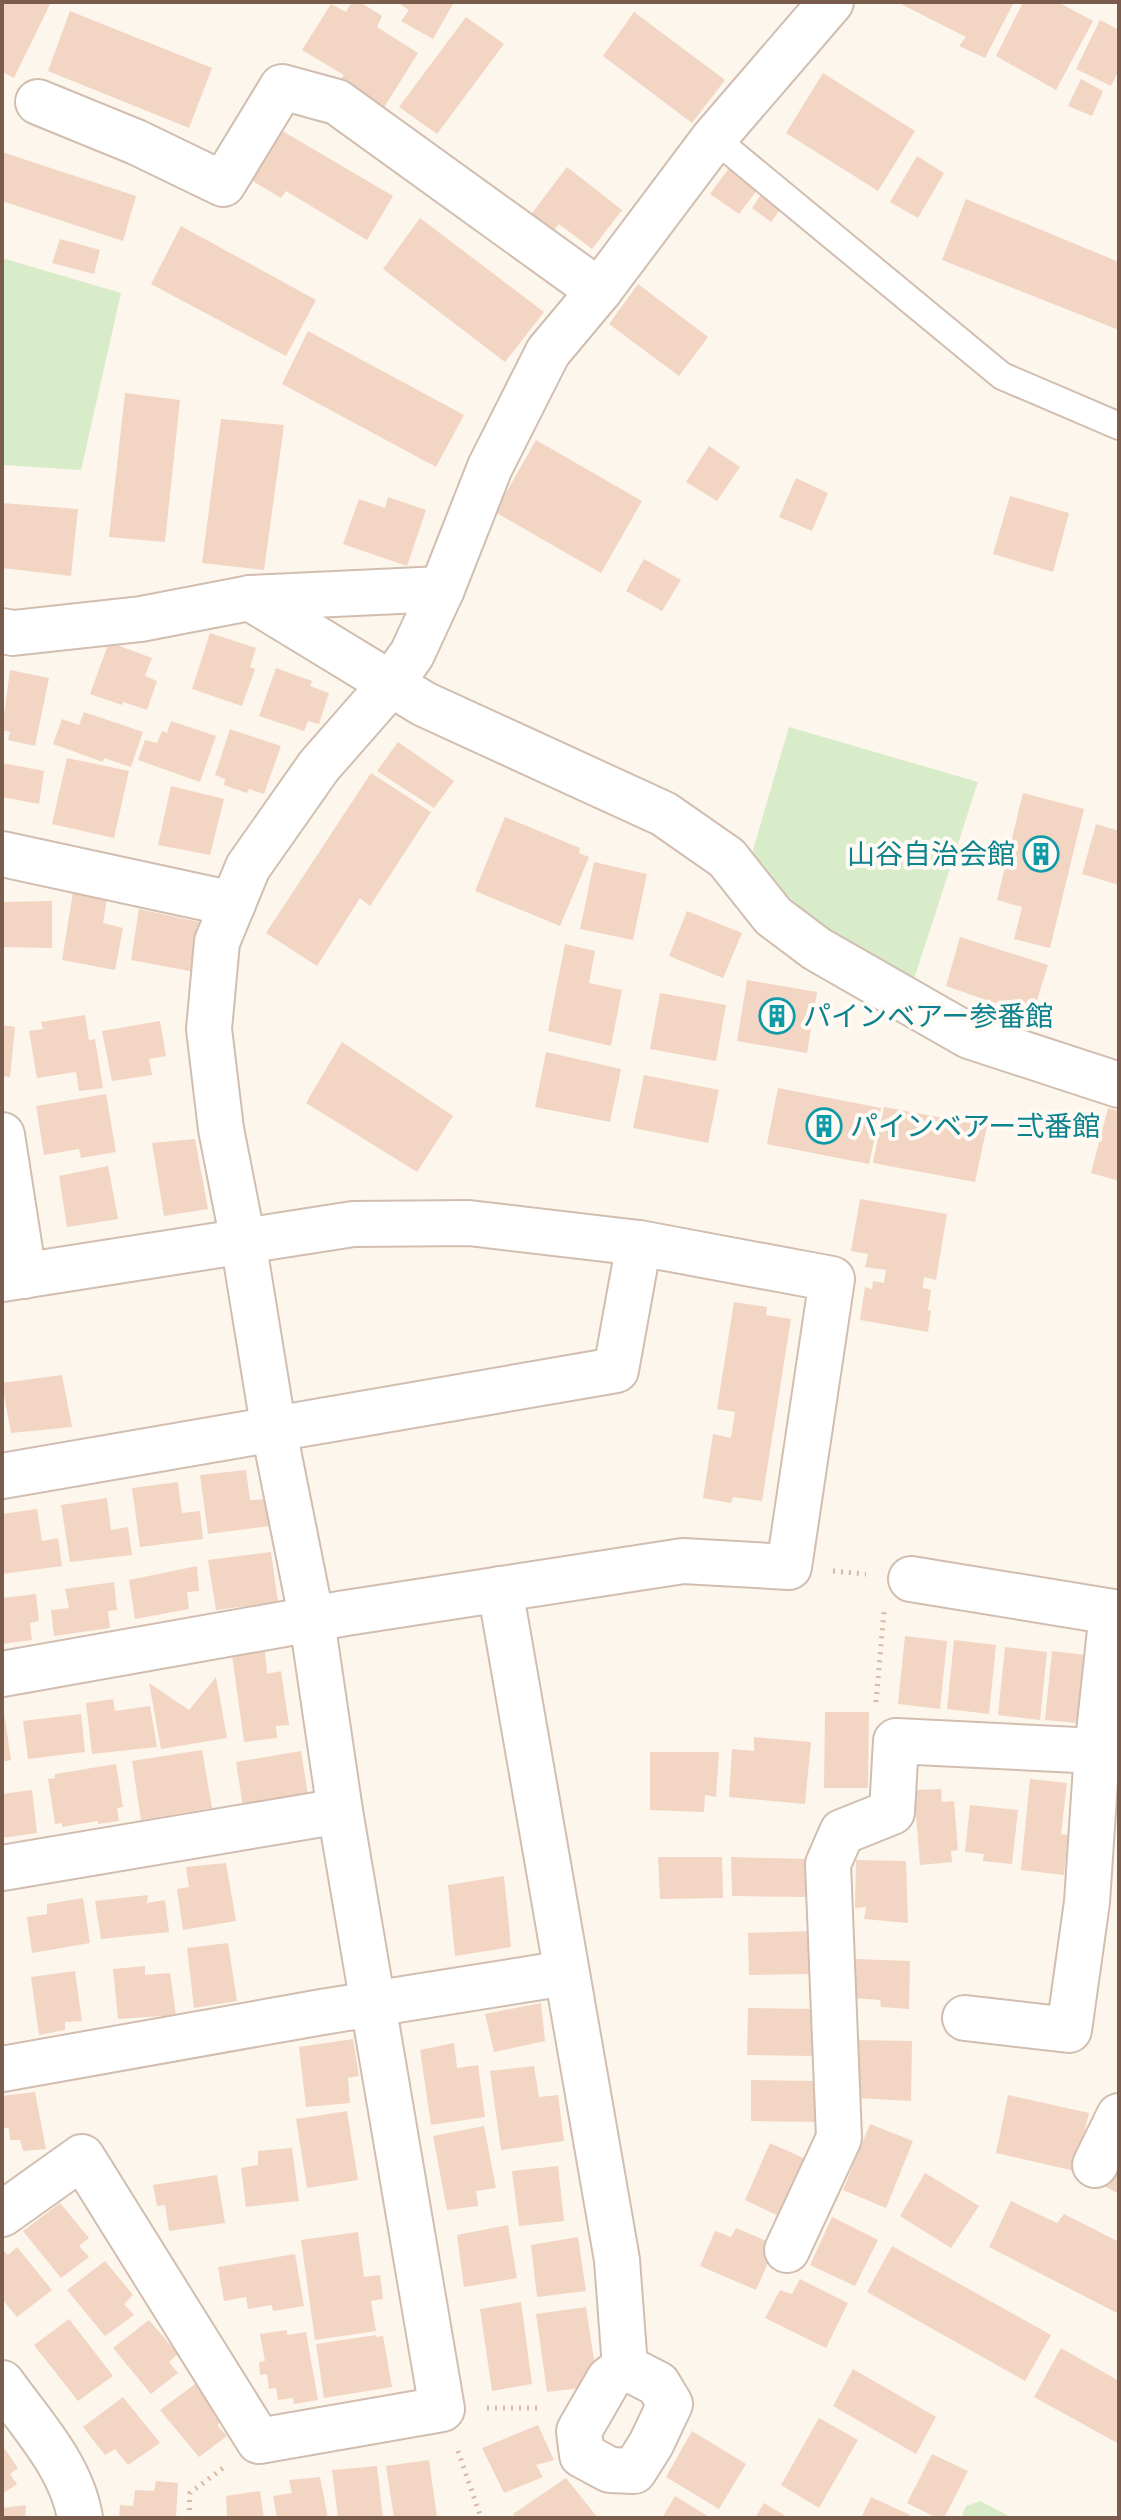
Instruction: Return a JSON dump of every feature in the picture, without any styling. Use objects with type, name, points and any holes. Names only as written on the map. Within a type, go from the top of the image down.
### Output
[{"type":"street","points":[[2,2214],[82,2157],[259,2441],[442,2409],[340,1811],[312,1621],[274,1431],[221,1129],[209,1029],[217,942],[248,867],[319,766],[390,685],[412,654],[442,589],[490,467],[548,352],[599,291],[714,138],[831,2]]},
{"type":"street","points":[[38,102],[136,142],[223,184],[282,87],[337,102],[599,291]]},
{"type":"street","points":[[2,631],[13,633],[141,619],[250,598],[442,589]]},
{"type":"street","points":[[250,598],[424,704],[664,814],[727,858],[773,916],[817,949],[969,1036],[1119,1085]]},
{"type":"street","points":[[2,854],[233,904]]},
{"type":"street","points":[[2,1135],[13,1277],[353,1224],[469,1223],[639,1243],[832,1279],[789,1567],[683,1561],[2,1674]]},
{"type":"street","points":[[2,1476],[616,1370],[639,1243]]},
{"type":"street","points":[[899,1578],[1115,1612],[1097,1751],[1103,1906],[1069,2030],[965,2018]]},
{"type":"street","points":[[500,1589],[617,2260],[625,2367]]},
{"type":"street","points":[[787,2250],[839,2138],[828,1864],[842,1832],[892,1812],[896,1741],[1097,1751]]},
{"type":"street","points":[[2,1868],[340,1811]]},
{"type":"street","points":[[2,2069],[372,2003],[566,1973]]},
{"type":"street","points":[[1095,2165],[1119,2116]]},
{"type":"street","points":[[625,2367],[658,2384],[670,2404],[634,2471],[610,2470],[582,2455],[579,2431],[609,2379],[625,2367]]},
{"type":"street","points":[[2,2383],[60,2465],[77,2499],[80,2518]]},
{"type":"lane","points":[[714,138],[1002,376],[1119,426]]},
{"type":"path","points":[[789,1567],[899,1578],[875,1710],[896,1741]]},
{"type":"path","points":[[481,2518],[442,2409],[539,2407],[579,2431]]},
{"type":"path","points":[[189,2518],[190,2493],[259,2441]]},
{"type":"green space","points":[[2,258],[121,293],[81,470],[2,465]]},
{"type":"green space","points":[[789,727],[978,782],[914,979],[829,935],[750,860]]},
{"type":"green space","points":[[980,2501],[1013,2518],[961,2518],[966,2506]]},
{"type":"building","points":[[2,2],[51,2],[14,78],[2,72]]},
{"type":"building","points":[[352,2],[360,2],[382,16],[377,27],[418,53],[380,114],[336,86],[344,75],[302,50],[331,4],[346,12]]},
{"type":"building","points":[[403,2],[454,2],[433,39],[401,21],[409,10],[401,5]]},
{"type":"building","points":[[897,2],[1014,2],[985,58],[959,46],[966,37]]},
{"type":"building","points":[[1023,2],[1058,2],[1093,21],[1056,90],[996,56]]},
{"type":"building","points":[[70,11],[212,68],[189,128],[48,71]]},
{"type":"building","points":[[634,12],[725,80],[692,123],[603,56]]},
{"type":"building","points":[[466,17],[504,44],[437,134],[399,107]]},
{"type":"building","points":[[1100,20],[1119,30],[1119,70],[1111,86],[1076,69]]},
{"type":"building","points":[[823,73],[915,131],[878,191],[786,133]]},
{"type":"building","points":[[1081,79],[1103,91],[1092,116],[1068,106]]},
{"type":"building","points":[[279,129],[393,196],[367,240],[286,191],[281,198],[248,178]]},
{"type":"building","points":[[2,152],[136,196],[123,241],[2,201]]},
{"type":"building","points":[[917,156],[944,173],[918,218],[890,202]]},
{"type":"building","points":[[732,164],[761,185],[739,214],[710,194]]},
{"type":"building","points":[[567,167],[622,210],[592,249],[559,224],[552,232],[529,217]]},
{"type":"building","points":[[764,190],[785,203],[771,222],[752,208]]},
{"type":"building","points":[[966,199],[1119,262],[1119,330],[942,260]]},
{"type":"building","points":[[420,218],[544,312],[505,362],[383,269]]},
{"type":"building","points":[[181,226],[316,300],[286,356],[151,284]]},
{"type":"building","points":[[60,239],[100,250],[94,274],[52,263]]},
{"type":"building","points":[[638,284],[708,337],[679,376],[609,324]]},
{"type":"building","points":[[308,331],[464,415],[436,467],[282,384]]},
{"type":"building","points":[[125,393],[180,400],[165,542],[109,537]]},
{"type":"building","points":[[221,419],[284,425],[264,570],[202,563]]},
{"type":"building","points":[[536,440],[642,501],[601,573],[495,512]]},
{"type":"building","points":[[709,446],[740,467],[717,501],[686,482]]},
{"type":"building","points":[[796,478],[828,493],[812,531],[779,517]]},
{"type":"building","points":[[1010,496],[1069,513],[1053,572],[993,554]]},
{"type":"building","points":[[388,497],[426,510],[407,566],[343,544],[359,499],[385,508]]},
{"type":"building","points":[[2,503],[78,509],[71,576],[2,568]]},
{"type":"building","points":[[644,559],[681,580],[662,611],[626,591]]},
{"type":"building","points":[[210,633],[256,648],[250,667],[255,669],[242,706],[192,689]]},
{"type":"building","points":[[109,642],[152,658],[145,676],[157,681],[147,710],[90,694]]},
{"type":"building","points":[[276,668],[312,681],[310,686],[329,693],[319,724],[308,721],[304,731],[259,716]]},
{"type":"building","points":[[10,670],[49,678],[35,746],[8,740],[10,732],[2,730]]},
{"type":"building","points":[[84,712],[143,732],[131,767],[104,758],[103,762],[53,744],[62,719],[79,725]]},
{"type":"building","points":[[171,721],[216,736],[200,782],[138,760],[145,740],[157,743],[162,731],[167,733]]},
{"type":"building","points":[[230,729],[281,746],[264,794],[249,789],[247,793],[224,785],[225,779],[215,775]]},
{"type":"building","points":[[398,742],[454,781],[434,808],[377,771]]},
{"type":"building","points":[[67,758],[129,771],[114,838],[52,824]]},
{"type":"building","points":[[2,763],[44,771],[39,804],[2,797]]},
{"type":"building","points":[[371,773],[431,812],[370,906],[360,898],[317,966],[266,933]]},
{"type":"building","points":[[171,786],[224,799],[210,855],[158,845]]},
{"type":"building","name":"山谷自治会館","points":[[1023,793],[1084,809],[1050,948],[1014,939],[1022,907],[997,900]]},
{"type":"building","points":[[505,817],[580,848],[579,853],[589,857],[560,926],[475,891]]},
{"type":"building","points":[[1096,824],[1119,831],[1119,885],[1082,874]]},
{"type":"building","points":[[594,862],[647,874],[633,940],[580,929]]},
{"type":"building","points":[[73,892],[107,898],[103,923],[123,928],[115,970],[62,960]]},
{"type":"building","points":[[52,901],[52,948],[2,947],[2,902]]},
{"type":"building","points":[[139,909],[204,923],[195,972],[131,960]]},
{"type":"building","points":[[687,911],[742,933],[723,978],[669,956]]},
{"type":"building","points":[[960,937],[1048,965],[1032,1016],[946,986]]},
{"type":"building","points":[[565,944],[595,951],[589,983],[622,990],[611,1046],[548,1031]]},
{"type":"building","name":"パインベアー参番館","points":[[747,980],[817,992],[807,1053],[737,1041]]},
{"type":"building","points":[[660,993],[726,1005],[716,1061],[650,1049]]},
{"type":"building","points":[[85,1015],[89,1040],[95,1039],[103,1088],[79,1091],[76,1072],[37,1078],[29,1031],[43,1029],[41,1022]]},
{"type":"building","points":[[160,1021],[166,1056],[149,1059],[152,1075],[112,1081],[102,1031]]},
{"type":"building","points":[[2,1025],[15,1027],[10,1077],[2,1076]]},
{"type":"building","points":[[342,1042],[453,1116],[417,1172],[306,1103]]},
{"type":"building","points":[[546,1052],[621,1069],[610,1122],[535,1107]]},
{"type":"building","points":[[644,1075],[719,1090],[708,1143],[633,1128]]},
{"type":"building","name":"パインベアー弍番館","points":[[778,1088],[881,1108],[869,1164],[767,1144]]},
{"type":"building","points":[[106,1094],[116,1152],[81,1158],[79,1149],[44,1155],[36,1106]]},
{"type":"building","points":[[884,1107],[987,1126],[975,1182],[873,1163]]},
{"type":"building","points":[[1108,1108],[1119,1111],[1119,1181],[1091,1173]]},
{"type":"building","points":[[195,1139],[208,1209],[164,1216],[152,1143]]},
{"type":"building","points":[[108,1166],[118,1219],[67,1227],[59,1176]]},
{"type":"building","points":[[860,1199],[947,1214],[936,1280],[924,1277],[923,1288],[931,1290],[928,1332],[860,1320],[865,1287],[872,1289],[873,1281],[884,1283],[886,1270],[865,1267],[868,1254],[851,1251]]},
{"type":"building","points":[[734,1302],[767,1307],[766,1315],[791,1319],[762,1501],[733,1497],[731,1503],[703,1498],[713,1434],[731,1438],[735,1412],[717,1409]]},
{"type":"building","points":[[62,1375],[72,1427],[11,1433],[2,1383]]},
{"type":"building","points":[[246,1470],[250,1500],[267,1499],[270,1526],[208,1534],[200,1475]]},
{"type":"building","points":[[178,1482],[182,1513],[200,1511],[203,1539],[140,1547],[132,1488]]},
{"type":"building","points":[[107,1498],[111,1530],[128,1527],[132,1555],[70,1562],[61,1505]]},
{"type":"building","points":[[37,1509],[42,1541],[58,1538],[62,1566],[2,1574],[2,1514]]},
{"type":"building","points":[[271,1552],[278,1602],[216,1610],[208,1560]]},
{"type":"building","points":[[197,1566],[199,1591],[187,1592],[189,1609],[135,1619],[129,1580]]},
{"type":"building","points":[[114,1582],[117,1610],[108,1611],[110,1628],[54,1636],[51,1610],[69,1608],[65,1589]]},
{"type":"building","points":[[36,1594],[39,1621],[30,1623],[32,1640],[2,1644],[2,1598]]},
{"type":"building","points":[[905,1636],[947,1641],[940,1709],[898,1704]]},
{"type":"building","points":[[954,1640],[996,1645],[989,1714],[947,1709]]},
{"type":"building","points":[[1005,1647],[1047,1652],[1040,1720],[998,1715]]},
{"type":"building","points":[[265,1651],[267,1674],[281,1671],[289,1725],[276,1726],[277,1738],[244,1742],[232,1655]]},
{"type":"building","points":[[1052,1651],[1094,1656],[1087,1724],[1045,1720]]},
{"type":"building","points":[[216,1677],[227,1738],[161,1749],[149,1683],[189,1710]]},
{"type":"building","points":[[113,1699],[115,1711],[150,1706],[157,1747],[92,1754],[86,1703]]},
{"type":"building","points":[[2,1712],[11,1760],[2,1762]]},
{"type":"building","points":[[825,1712],[869,1712],[868,1788],[824,1788]]},
{"type":"building","points":[[81,1714],[85,1752],[28,1759],[23,1721]]},
{"type":"building","points":[[754,1737],[811,1742],[805,1804],[729,1797],[732,1749],[754,1751]]},
{"type":"building","points":[[202,1750],[212,1808],[141,1820],[132,1761]]},
{"type":"building","points":[[301,1751],[309,1801],[245,1820],[236,1762]]},
{"type":"building","points":[[650,1752],[719,1752],[716,1797],[705,1795],[704,1812],[650,1810]]},
{"type":"building","points":[[116,1764],[123,1807],[117,1808],[119,1821],[62,1827],[62,1823],[55,1824],[48,1779],[55,1778],[55,1774]]},
{"type":"building","points":[[1030,1779],[1067,1783],[1061,1834],[1068,1835],[1064,1875],[1021,1870]]},
{"type":"building","points":[[941,1789],[942,1802],[954,1801],[958,1850],[951,1851],[952,1862],[920,1865],[914,1790]]},
{"type":"building","points":[[32,1790],[37,1833],[2,1838],[2,1794]]},
{"type":"building","points":[[970,1805],[1018,1810],[1012,1864],[983,1861],[984,1854],[965,1852]]},
{"type":"building","points":[[658,1857],[722,1857],[723,1898],[660,1899]]},
{"type":"building","points":[[731,1857],[805,1859],[806,1897],[732,1896]]},
{"type":"building","points":[[856,1860],[906,1861],[908,1923],[864,1919],[866,1907],[855,1908]]},
{"type":"building","points":[[226,1863],[236,1921],[183,1930],[177,1889],[189,1887],[186,1867]]},
{"type":"building","points":[[504,1876],[511,1947],[455,1956],[448,1885]]},
{"type":"building","points":[[148,1895],[147,1903],[165,1900],[169,1932],[101,1939],[95,1901]]},
{"type":"building","points":[[83,1898],[90,1943],[32,1953],[27,1917],[47,1914],[47,1904]]},
{"type":"building","points":[[815,1931],[814,1974],[749,1975],[748,1933]]},
{"type":"building","points":[[228,1943],[237,2001],[194,2008],[187,1948]]},
{"type":"building","points":[[856,1959],[910,1961],[909,2009],[881,2007],[880,2000],[853,1998]]},
{"type":"building","points":[[145,1966],[145,1975],[170,1973],[176,2015],[118,2019],[113,1969]]},
{"type":"building","points":[[75,1971],[82,2021],[65,2022],[65,2030],[39,2035],[31,1977]]},
{"type":"building","points":[[541,2003],[545,2041],[494,2052],[485,2014]]},
{"type":"building","points":[[748,2008],[814,2009],[816,2056],[747,2055]]},
{"type":"building","points":[[353,2039],[359,2076],[348,2078],[350,2103],[306,2107],[299,2047]]},
{"type":"building","points":[[855,2040],[912,2041],[911,2101],[855,2098]]},
{"type":"building","points":[[454,2043],[457,2068],[478,2065],[485,2117],[431,2125],[420,2050]]},
{"type":"building","points":[[534,2066],[539,2097],[558,2095],[564,2141],[501,2150],[490,2071]]},
{"type":"building","points":[[751,2080],[818,2081],[820,2122],[751,2121]]},
{"type":"building","points":[[35,2092],[46,2149],[23,2151],[20,2140],[10,2140],[9,2128],[2,2128],[2,2096]]},
{"type":"building","points":[[1008,2095],[1089,2113],[1075,2171],[996,2153]]},
{"type":"building","points":[[347,2111],[358,2180],[307,2188],[296,2119]]},
{"type":"building","points":[[870,2124],[913,2141],[886,2208],[843,2190]]},
{"type":"building","points":[[484,2126],[496,2188],[476,2191],[478,2206],[447,2210],[433,2136]]},
{"type":"building","points":[[770,2143],[808,2160],[783,2218],[745,2200]]},
{"type":"building","points":[[292,2148],[299,2201],[246,2207],[241,2168],[258,2165],[258,2151]]},
{"type":"building","points":[[1119,2157],[1119,2194],[1104,2186]]},
{"type":"building","points":[[558,2166],[564,2221],[519,2226],[512,2171]]},
{"type":"building","points":[[925,2173],[979,2206],[951,2248],[900,2216]]},
{"type":"building","points":[[217,2175],[225,2223],[169,2231],[165,2205],[157,2206],[153,2185]]},
{"type":"building","points":[[1011,2201],[1057,2223],[1064,2214],[1119,2242],[1119,2314],[989,2247]]},
{"type":"building","points":[[60,2203],[89,2238],[79,2246],[89,2257],[61,2278],[23,2231]]},
{"type":"building","points":[[832,2217],[878,2240],[855,2286],[810,2265]]},
{"type":"building","points":[[508,2225],[517,2278],[464,2287],[457,2235]]},
{"type":"building","points":[[736,2228],[776,2245],[756,2290],[700,2266],[715,2231],[731,2237]]},
{"type":"building","points":[[358,2232],[364,2277],[380,2275],[383,2299],[371,2301],[376,2331],[315,2340],[301,2240]]},
{"type":"building","points":[[578,2237],[586,2291],[537,2297],[531,2245]]},
{"type":"building","points":[[892,2246],[1051,2335],[1025,2381],[867,2292]]},
{"type":"building","points":[[17,2247],[52,2290],[17,2317],[2,2299],[2,2249],[8,2255]]},
{"type":"building","points":[[295,2254],[304,2306],[273,2311],[272,2305],[248,2309],[246,2297],[224,2301],[218,2267]]},
{"type":"building","points":[[105,2261],[133,2295],[124,2304],[134,2315],[105,2336],[67,2290]]},
{"type":"building","points":[[800,2279],[848,2303],[826,2348],[765,2318],[780,2290],[792,2294]]},
{"type":"building","points":[[521,2302],[532,2384],[492,2391],[480,2309]]},
{"type":"building","points":[[586,2307],[598,2386],[547,2392],[536,2314]]},
{"type":"building","points":[[69,2319],[113,2376],[78,2401],[34,2345]]},
{"type":"building","points":[[149,2320],[178,2354],[169,2362],[178,2373],[151,2394],[113,2348]]},
{"type":"building","points":[[287,2330],[287,2335],[306,2332],[318,2400],[294,2404],[293,2398],[278,2400],[276,2388],[269,2389],[267,2374],[260,2375],[259,2362],[265,2361],[260,2334]]},
{"type":"building","points":[[383,2336],[392,2387],[324,2398],[316,2344]]},
{"type":"building","points":[[1061,2348],[1119,2381],[1119,2444],[1034,2397]]},
{"type":"building","points":[[853,2369],[936,2417],[916,2454],[833,2406]]},
{"type":"building","points":[[198,2382],[227,2417],[217,2425],[227,2436],[199,2457],[160,2410]]},
{"type":"building","points":[[123,2397],[160,2443],[128,2465],[115,2449],[105,2455],[83,2427]]},
{"type":"building","points":[[819,2418],[858,2440],[819,2508],[781,2485]]},
{"type":"building","points":[[538,2425],[554,2460],[536,2465],[543,2477],[504,2493],[482,2448]]},
{"type":"building","points":[[692,2431],[746,2464],[719,2509],[666,2477]]},
{"type":"building","points":[[2,2445],[18,2468],[10,2474],[17,2484],[2,2494]]},
{"type":"building","points":[[932,2454],[968,2471],[944,2518],[937,2518],[907,2503]]},
{"type":"building","points":[[429,2460],[437,2518],[394,2518],[386,2466]]},
{"type":"building","points":[[377,2466],[383,2518],[338,2518],[332,2470]]},
{"type":"building","points":[[320,2477],[328,2518],[277,2518],[273,2496],[292,2493],[289,2480]]},
{"type":"building","points":[[566,2478],[598,2518],[516,2518],[513,2514]]},
{"type":"building","points":[[156,2481],[178,2483],[176,2518],[119,2518],[120,2505],[133,2506],[135,2490],[154,2491]]},
{"type":"building","points":[[260,2491],[264,2518],[227,2518],[226,2496]]},
{"type":"building","points":[[675,2496],[711,2518],[662,2518]]},
{"type":"building","points":[[871,2497],[910,2515],[909,2518],[861,2518]]},
{"type":"building","points":[[764,2503],[789,2518],[755,2518]]},
{"type":"building","points":[[26,2505],[25,2518],[4,2518],[2,2508]]},
{"type":"place","name":"山谷自治会館","points":[[1041,854]]},
{"type":"place","name":"パインベアー参番館","points":[[777,1016]]},
{"type":"place","name":"パインベアー弍番館","points":[[824,1126]]}]
